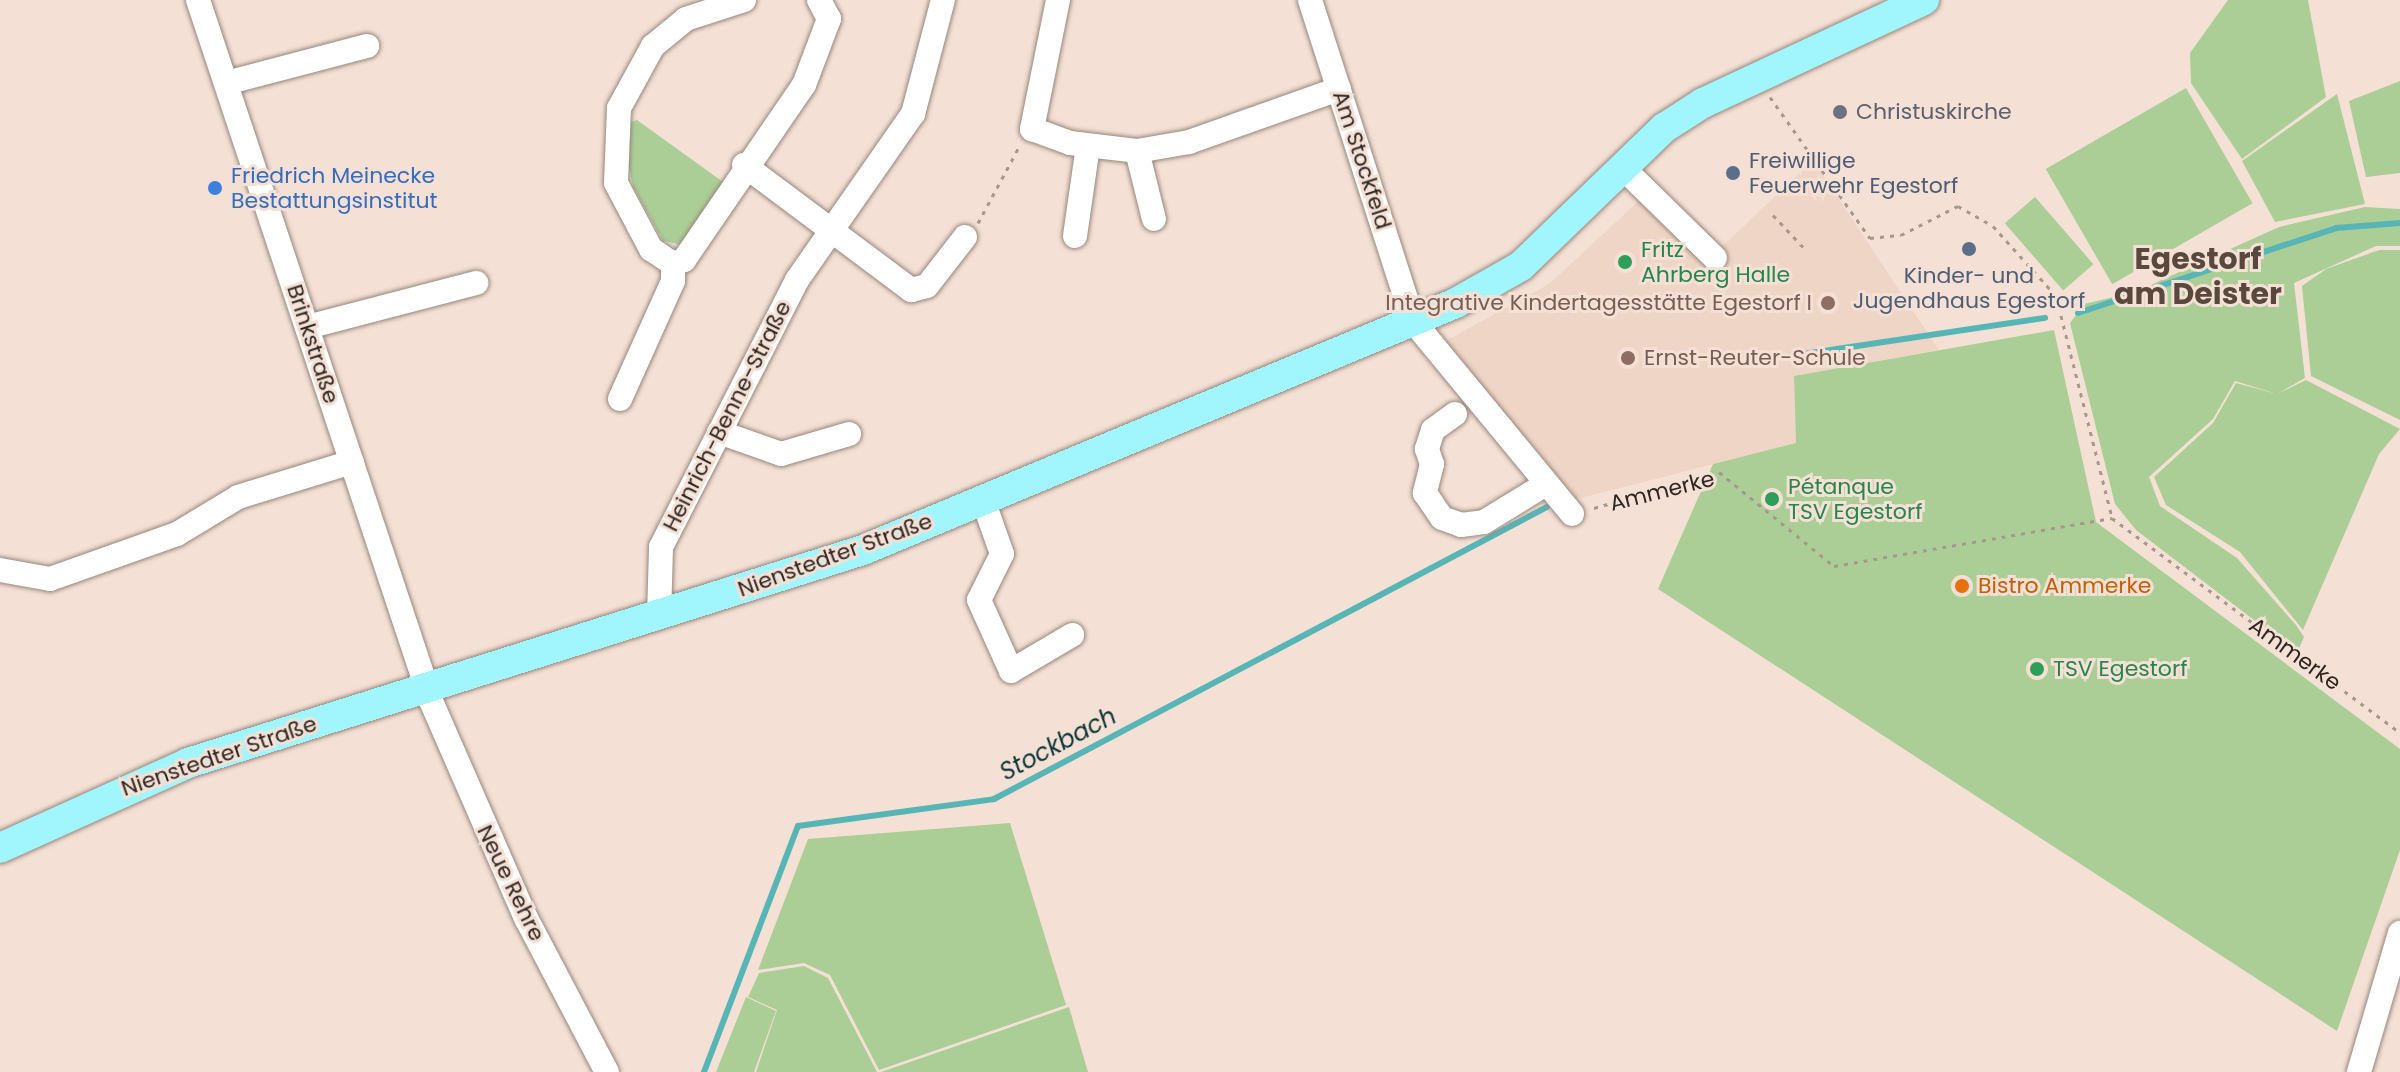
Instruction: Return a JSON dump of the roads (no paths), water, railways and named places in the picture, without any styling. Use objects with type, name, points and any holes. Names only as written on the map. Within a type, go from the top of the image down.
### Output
[{"type":"main road","name":"Nienstedter Straße","points":[[0,848],[173,769],[863,550],[1413,321],[1521,266],[1664,128],[1754,78],[1924,0]]},
{"type":"street","name":"Brinkstraße","points":[[198,0],[427,689]]},
{"type":"street","points":[[673,264],[651,249],[616,183],[619,108],[653,46],[686,19],[744,0]]},
{"type":"street","name":"Heinrich-Benne-Straße","points":[[659,616],[661,547],[797,280],[913,114],[943,0]]},
{"type":"street","points":[[1058,0],[1032,129],[1088,146],[1137,151],[1189,142],[1339,89]]},
{"type":"street","name":"Am Stockfeld","points":[[1310,0],[1413,321]]},
{"type":"street","points":[[673,264],[684,260],[744,165],[804,85],[829,19],[825,2]]},
{"type":"street","points":[[226,83],[367,46]]},
{"type":"street","points":[[1075,236],[1088,146]]},
{"type":"street","points":[[1137,151],[1154,219]]},
{"type":"street","points":[[744,165],[834,228],[911,290],[927,286],[965,237]]},
{"type":"street","points":[[1622,167],[1715,258]]},
{"type":"street","points":[[620,399],[673,281],[673,264]]},
{"type":"street","points":[[307,327],[476,283]]},
{"type":"street","points":[[1413,321],[1572,514]]},
{"type":"street","points":[[1455,414],[1433,430],[1427,449],[1432,464],[1425,493],[1442,518],[1461,525],[1484,522],[1546,484]]},
{"type":"street","points":[[719,432],[781,454],[849,434]]},
{"type":"street","points":[[0,570],[50,579],[177,534],[238,497],[352,462]]},
{"type":"street","points":[[983,500],[1002,554],[979,600],[1011,671],[1072,635]]},
{"type":"street","name":"Neue Rehre","points":[[427,689],[520,905],[607,1072]]},
{"type":"street","points":[[2359,1072],[2400,933]]},
{"type":"waterway","name":"Stockbach","points":[[2078,313],[2336,228],[2400,223]]},
{"type":"waterway","name":"Stockbach","points":[[1790,356],[2045,318]]},
{"type":"waterway","name":"Stockbach","points":[[704,1072],[798,826],[994,799],[1547,507]]},
{"type":"place","name":"Christuskirche","points":[[1840,112]]},
{"type":"place","name":"Freiwillige Feuerwehr Egestorf","points":[[1733,173]]},
{"type":"place","name":"Friedrich Meinecke Bestattungsinstitut","points":[[215,188]]},
{"type":"place","name":"Kinder- und Jugendhaus Egestorf","points":[[1969,249]]},
{"type":"place","name":"Fritz Ahrberg Halle","points":[[1625,262]]},
{"type":"place","name":"Integrative Kindertagesstätte Egestorf I","points":[[1828,303]]},
{"type":"place","name":"Ernst-Reuter-Schule","points":[[1628,358]]},
{"type":"place","name":"Pétanque TSV Egestorf","points":[[1772,499]]},
{"type":"place","name":"Bistro Ammerke","points":[[1962,586]]},
{"type":"place","name":"TSV Egestorf","points":[[2037,669]]},
{"type":"district","name":"Egestorf am Deister","points":[[2198,276]]}]
